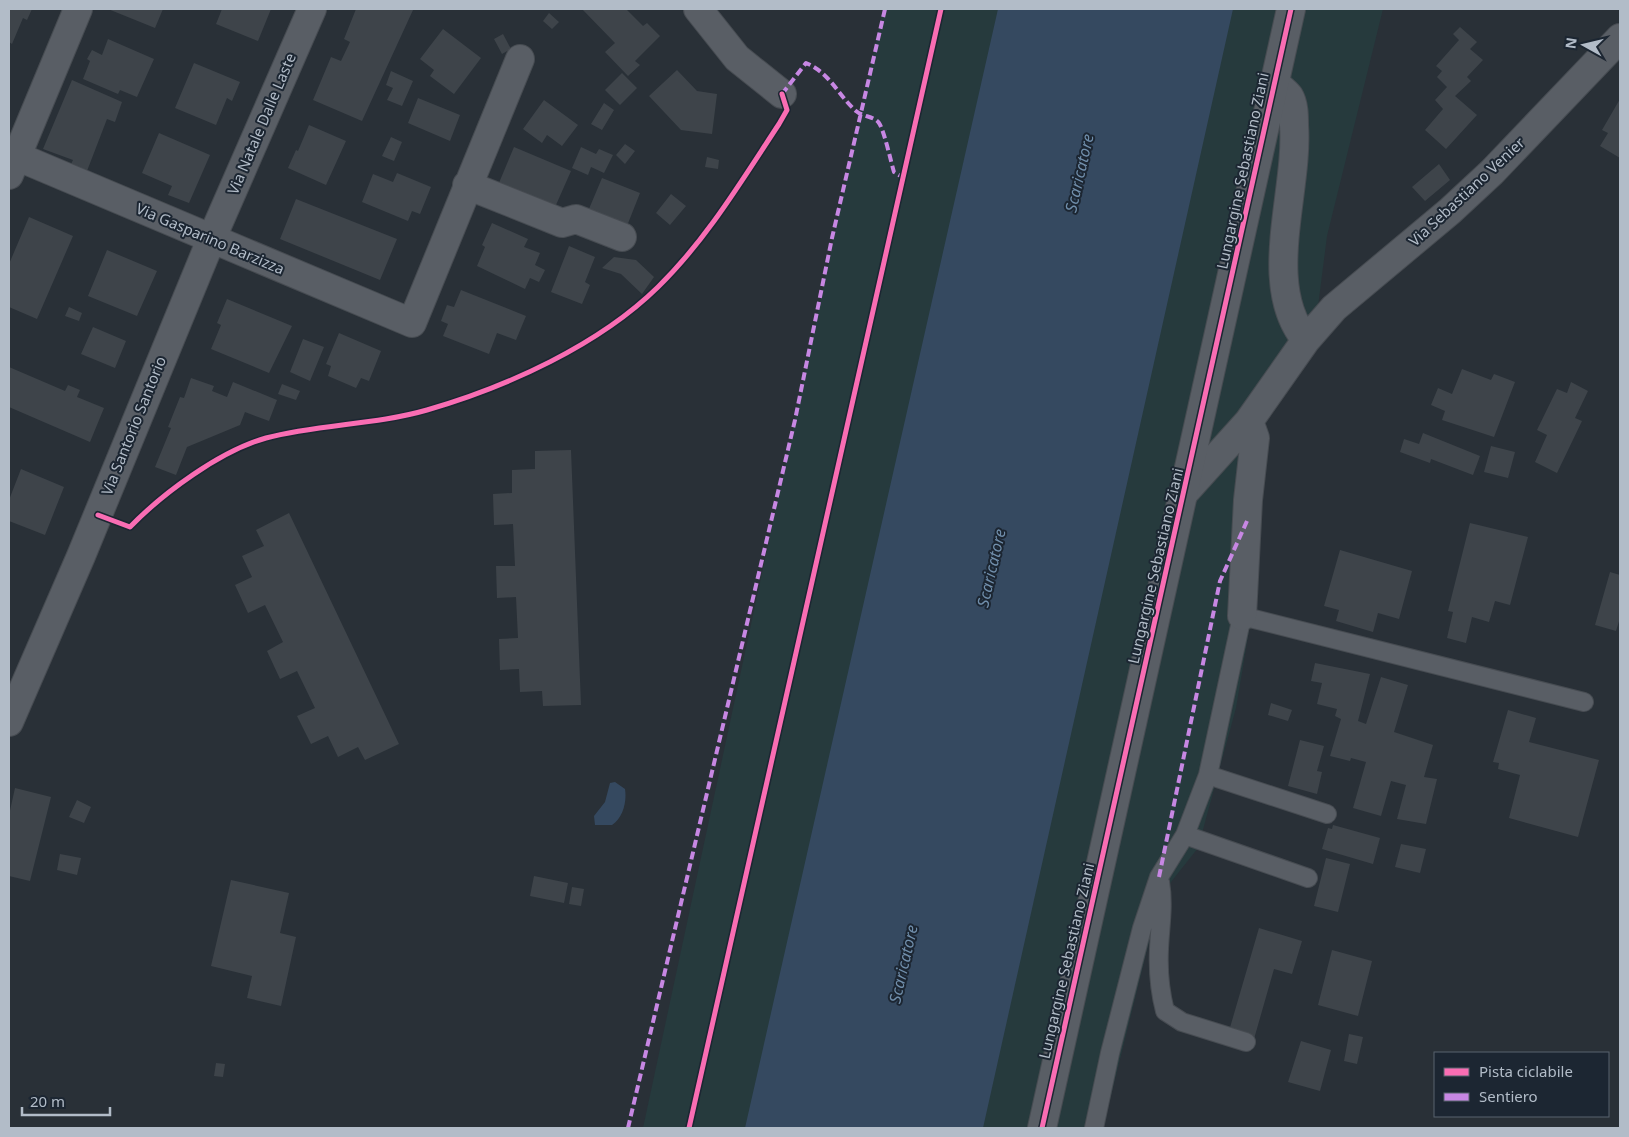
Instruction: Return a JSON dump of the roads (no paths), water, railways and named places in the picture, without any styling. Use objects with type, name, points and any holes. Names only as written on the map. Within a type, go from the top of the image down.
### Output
[{"type":"street","points":[[11,161],[78,9]]},
{"type":"street","name":"Via Natale Dalle Laste","points":[[211,240],[312,9]]},
{"type":"street","points":[[698,9],[737,58],[782,94]]},
{"type":"street","name":"Lungargine Sebastiano Ziani","points":[[1042,1128],[1291,9]]},
{"type":"street","name":"Via Sebastiano Venier","points":[[1185,492],[1249,421],[1306,340],[1334,308],[1423,235],[1485,178],[1620,38]]},
{"type":"street","points":[[520,59],[467,185],[562,223],[576,219],[622,237]]},
{"type":"street","points":[[1275,83],[1289,97],[1293,108],[1296,143],[1283,261],[1286,301],[1297,328],[1306,340]]},
{"type":"street","name":"Via Gasparino Barzizza","points":[[11,161],[211,240],[412,323],[467,185]]},
{"type":"street","name":"Via Santorio Santorio","points":[[9,722],[81,556],[211,240]]},
{"type":"street","points":[[1242,616],[1248,500],[1255,438],[1249,421]]},
{"type":"lane","points":[[1094,1128],[1110,1053],[1137,948],[1159,877],[1185,835],[1208,775],[1242,616],[1584,702]]},
{"type":"lane","points":[[1208,775],[1327,814]]},
{"type":"lane","points":[[1185,835],[1308,878]]},
{"type":"lane","points":[[1159,877],[1163,900],[1159,950],[1161,995],[1165,1011],[1182,1022],[1246,1042]]},
{"type":"water","name":"Scaricatore","points":[[998,9],[1233,9],[983,1128],[745,1128]]},
{"type":"water","points":[[615,782],[625,789],[625,804],[621,814],[612,825],[595,825],[594,816],[605,802],[610,783]]}]
